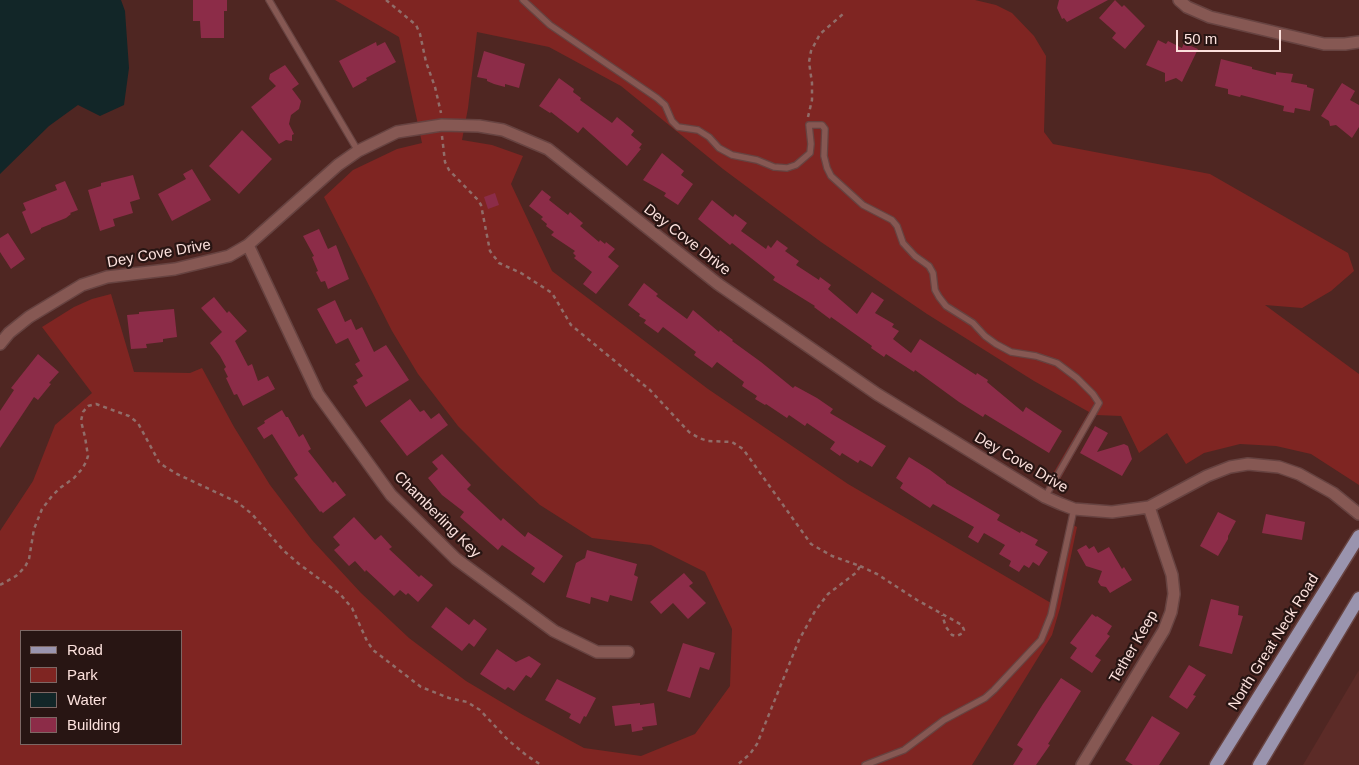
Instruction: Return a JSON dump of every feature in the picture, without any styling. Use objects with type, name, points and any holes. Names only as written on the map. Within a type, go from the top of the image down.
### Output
[{"type":"main road","name":"North Great Neck Road","points":[[1216,765],[1359,536]]},
{"type":"main road","points":[[1259,765],[1359,598]]},
{"type":"street","points":[[1179,0],[1187,7],[1210,17],[1324,44],[1359,42]]},
{"type":"street","name":"Dey Cove Drive","points":[[0,344],[29,317],[82,285],[107,277],[175,269],[229,256],[248,245],[338,165],[358,150],[397,132],[442,125],[479,126],[503,130],[548,149],[718,284],[877,394],[1045,497],[1074,509],[1112,512],[1149,507],[1208,476],[1230,467],[1248,464],[1279,467],[1299,474],[1332,493],[1359,514]]},
{"type":"street","name":"Chamberling Key","points":[[248,245],[318,394],[391,495],[456,560],[554,631],[597,652],[628,652]]},
{"type":"street","name":"Tether Keep","points":[[1082,765],[1164,630],[1171,612],[1174,594],[1172,576],[1149,507]]},
{"type":"lane","points":[[269,0],[358,150]]},
{"type":"lane","points":[[523,0],[550,25],[657,98],[665,106],[672,121],[678,127],[698,130],[709,137],[719,148],[732,155],[757,160],[774,167],[787,168],[796,165],[810,153],[809,125],[822,124],[825,130],[824,156],[831,176],[863,205],[892,220],[898,226],[903,243],[915,256],[929,266],[934,273],[935,290],[946,306],[973,323],[985,336],[996,344],[1011,352],[1036,356],[1057,363],[1077,378],[1093,394],[1099,404],[1045,497]]},
{"type":"lane","points":[[865,765],[904,750],[944,720],[985,698],[1041,640],[1051,615],[1074,509]]},
{"type":"path","points":[[386,0],[416,25],[420,34],[426,62],[441,109],[445,162],[457,180],[481,205],[490,251],[499,263],[521,273],[552,293],[572,325],[650,390],[689,432],[708,441],[732,442],[743,449],[811,544],[832,556],[877,574],[942,615],[962,625],[964,630],[962,633],[957,636],[952,635],[946,627],[942,615]]},
{"type":"path","points":[[808,114],[812,100],[811,51],[820,34],[843,14]]},
{"type":"path","points":[[0,585],[16,576],[25,567],[29,559],[34,530],[42,510],[52,496],[78,474],[86,462],[88,456],[80,421],[83,412],[88,406],[96,404],[129,416],[138,423],[159,462],[164,466],[237,502],[252,514],[283,550],[340,594],[352,608],[367,641],[374,650],[422,687],[449,698],[467,702],[480,710],[508,740],[526,756],[541,765]]},
{"type":"path","points":[[737,765],[750,754],[757,744],[799,640],[815,611],[828,594],[857,572],[860,566]]},
{"type":"shaded area","points":[[1359,670],[1359,765],[1303,765]]},
{"type":"green space","points":[[335,0],[975,0],[996,5],[1012,13],[1034,36],[1046,56],[1044,132],[1053,144],[1210,174],[1348,253],[1354,271],[1331,291],[1302,308],[1265,305],[1359,374],[1359,485],[1311,454],[1276,446],[1240,444],[1204,453],[1186,464],[1167,433],[1139,453],[1121,416],[1096,415],[1058,483],[1051,477],[1089,412],[1034,381],[927,314],[821,242],[723,169],[621,86],[549,47],[477,32],[468,108],[462,140],[492,145],[523,156],[511,184],[552,271],[708,389],[848,484],[1051,603],[1069,523],[1077,527],[1060,608],[1052,635],[972,765],[0,765],[0,531],[33,481],[55,425],[92,393],[42,327],[74,307],[92,299],[111,294],[134,372],[190,373],[202,368],[234,427],[270,485],[312,540],[361,593],[409,638],[466,681],[584,748],[641,756],[695,734],[730,686],[732,629],[705,572],[651,545],[592,538],[540,505],[458,426],[418,374],[392,331],[324,197],[353,170],[397,149],[422,143],[399,37]]},
{"type":"water","points":[[0,0],[121,0],[125,11],[129,68],[124,105],[100,116],[78,105],[49,126],[0,174]]},
{"type":"building","points":[[193,0],[227,0],[227,11],[224,11],[224,38],[201,38],[200,21],[193,21]]},
{"type":"building","points":[[1059,0],[1108,0],[1067,22],[1064,18],[1062,19],[1057,8]]},
{"type":"building","points":[[1115,0],[1122,7],[1124,5],[1145,26],[1125,49],[1112,38],[1116,33],[1099,18]]},
{"type":"building","points":[[1158,40],[1166,44],[1168,41],[1182,48],[1184,43],[1198,49],[1182,82],[1176,78],[1165,82],[1165,73],[1146,65]]},
{"type":"building","points":[[376,42],[377,46],[385,42],[396,62],[366,78],[367,80],[353,88],[339,61]]},
{"type":"building","points":[[484,51],[525,64],[519,88],[505,84],[505,87],[477,77]]},
{"type":"building","points":[[1221,59],[1276,75],[1276,72],[1293,74],[1291,82],[1307,85],[1307,87],[1314,89],[1310,111],[1295,108],[1294,113],[1283,111],[1284,106],[1241,95],[1240,97],[1228,94],[1228,89],[1215,86]]},
{"type":"building","points":[[285,65],[299,84],[292,89],[301,101],[299,109],[291,115],[289,124],[294,134],[292,135],[292,141],[286,140],[279,144],[251,107],[276,86],[269,79],[270,74]]},
{"type":"building","points":[[559,78],[574,89],[573,92],[581,98],[580,100],[612,123],[617,117],[634,131],[631,135],[642,144],[639,148],[641,149],[627,166],[583,127],[578,133],[551,112],[539,106]]},
{"type":"building","points":[[1342,83],[1355,91],[1350,100],[1359,105],[1359,127],[1352,138],[1336,125],[1330,126],[1329,121],[1321,116]]},
{"type":"building","points":[[242,130],[272,159],[239,194],[209,166]]},
{"type":"building","points":[[662,153],[684,171],[681,175],[693,184],[678,205],[664,196],[666,193],[643,180]]},
{"type":"building","points":[[192,169],[211,200],[172,221],[158,194],[186,179],[183,174]]},
{"type":"building","points":[[133,175],[140,199],[130,202],[133,213],[113,219],[115,226],[100,231],[88,190],[101,186],[101,183]]},
{"type":"building","points":[[65,181],[78,210],[70,213],[66,218],[31,234],[22,212],[26,210],[23,203],[57,190],[55,185]]},
{"type":"building","points":[[542,190],[551,197],[549,200],[568,215],[570,212],[583,223],[580,226],[599,242],[600,240],[605,244],[606,242],[615,249],[608,257],[619,266],[596,294],[583,284],[592,272],[574,258],[576,256],[573,253],[575,251],[551,235],[554,232],[546,226],[547,224],[541,219],[543,217],[529,206]]},
{"type":"building","points":[[495,193],[499,205],[488,209],[484,197]]},
{"type":"building","points":[[712,200],[733,217],[735,214],[747,223],[741,231],[766,249],[768,245],[771,248],[777,240],[788,248],[785,251],[799,261],[796,265],[819,280],[820,277],[831,285],[828,289],[857,314],[872,292],[884,300],[875,313],[894,324],[892,327],[899,331],[893,339],[911,353],[920,339],[976,375],[977,373],[988,380],[987,382],[1023,412],[1026,407],[1062,431],[1049,453],[985,414],[983,417],[915,370],[914,372],[886,354],[884,357],[871,348],[872,346],[831,317],[830,319],[815,306],[773,280],[775,277],[732,243],[730,245],[698,219]]},
{"type":"building","points":[[319,229],[328,249],[336,245],[349,279],[328,289],[325,281],[321,282],[316,272],[318,271],[312,257],[314,256],[303,236]]},
{"type":"building","points":[[8,233],[25,259],[11,269],[0,252],[0,238]]},
{"type":"building","points":[[644,283],[658,294],[656,296],[687,319],[693,310],[793,388],[795,386],[817,398],[833,409],[830,413],[886,446],[872,467],[860,460],[858,463],[842,453],[840,456],[830,449],[835,442],[807,423],[805,426],[789,415],[787,418],[755,399],[757,396],[742,386],[744,382],[717,362],[712,368],[694,355],[696,352],[663,327],[658,333],[644,323],[646,320],[628,305]]},
{"type":"building","points":[[214,297],[227,313],[229,311],[247,331],[235,341],[248,366],[252,364],[258,381],[268,376],[275,389],[243,406],[237,394],[234,395],[226,378],[228,377],[224,369],[226,367],[210,343],[222,332],[201,308]]},
{"type":"building","points":[[335,300],[345,322],[351,319],[356,330],[362,327],[374,352],[386,345],[409,380],[366,407],[353,386],[358,383],[356,380],[363,376],[355,364],[360,361],[348,338],[336,344],[317,309]]},
{"type":"building","points":[[174,309],[177,337],[163,339],[163,342],[146,344],[147,348],[131,349],[127,315]]},
{"type":"building","points":[[38,354],[59,372],[38,400],[34,397],[0,448],[0,411],[14,390],[11,388]]},
{"type":"building","points":[[410,399],[420,412],[424,410],[431,419],[439,413],[448,425],[407,456],[380,421]]},
{"type":"building","points":[[282,410],[299,437],[303,434],[311,449],[308,451],[333,483],[335,481],[346,495],[323,513],[320,512],[294,478],[298,475],[272,434],[264,439],[257,428],[265,423],[264,421]]},
{"type":"building","points":[[1095,426],[1108,433],[1097,452],[1124,444],[1128,446],[1132,459],[1122,476],[1080,453]]},
{"type":"building","points":[[442,454],[471,485],[467,489],[501,521],[503,518],[525,537],[528,532],[563,556],[544,583],[531,574],[535,568],[502,545],[498,550],[460,517],[464,512],[442,495],[428,478],[438,469],[432,462]]},
{"type":"building","points":[[909,457],[946,483],[1000,515],[997,520],[1020,533],[1021,531],[1038,540],[1035,545],[1048,552],[1039,566],[1033,562],[1029,568],[1024,565],[1019,572],[1009,566],[1011,561],[999,554],[1005,545],[984,533],[978,543],[968,537],[974,527],[933,504],[930,508],[900,488],[903,483],[896,478]]},
{"type":"building","points":[[1218,512],[1236,521],[1218,556],[1200,546]]},
{"type":"building","points":[[1266,514],[1305,522],[1302,540],[1262,533]]},
{"type":"building","points":[[354,517],[375,540],[381,535],[392,547],[389,549],[419,577],[421,575],[433,585],[418,602],[408,593],[406,595],[400,590],[394,596],[366,570],[365,572],[355,561],[349,566],[334,550],[340,545],[333,537]]},
{"type":"building","points":[[1086,545],[1089,549],[1094,546],[1098,553],[1109,547],[1122,569],[1124,567],[1132,580],[1110,593],[1106,587],[1101,586],[1098,582],[1102,571],[1086,566],[1077,550]]},
{"type":"building","points":[[587,550],[637,564],[634,575],[638,577],[632,601],[610,595],[608,602],[591,597],[590,604],[566,597],[576,563],[585,558]]},
{"type":"building","points":[[684,573],[693,583],[689,586],[706,603],[688,619],[673,603],[661,614],[650,602]]},
{"type":"building","points":[[1211,599],[1239,606],[1238,615],[1243,616],[1232,654],[1199,646]]},
{"type":"building","points":[[446,607],[469,625],[474,619],[487,629],[474,647],[469,643],[462,651],[431,627]]},
{"type":"building","points":[[1092,614],[1112,626],[1107,634],[1110,636],[1095,656],[1101,660],[1092,673],[1070,658],[1077,648],[1070,643]]},
{"type":"building","points":[[683,643],[715,653],[709,670],[700,667],[690,698],[667,691]]},
{"type":"building","points":[[497,649],[516,662],[529,656],[541,664],[531,678],[526,675],[514,691],[508,687],[505,690],[480,674]]},
{"type":"building","points":[[1189,665],[1206,675],[1193,695],[1196,696],[1187,709],[1169,697]]},
{"type":"building","points":[[1061,678],[1081,691],[1048,744],[1050,745],[1036,765],[1013,765],[1023,749],[1017,745]]},
{"type":"building","points":[[557,679],[596,698],[580,724],[569,718],[571,714],[545,700]]},
{"type":"building","points":[[640,703],[640,705],[654,703],[657,725],[642,727],[643,730],[632,732],[631,724],[615,726],[612,706]]},
{"type":"building","points":[[1152,716],[1180,733],[1159,765],[1133,765],[1125,760]]}]
